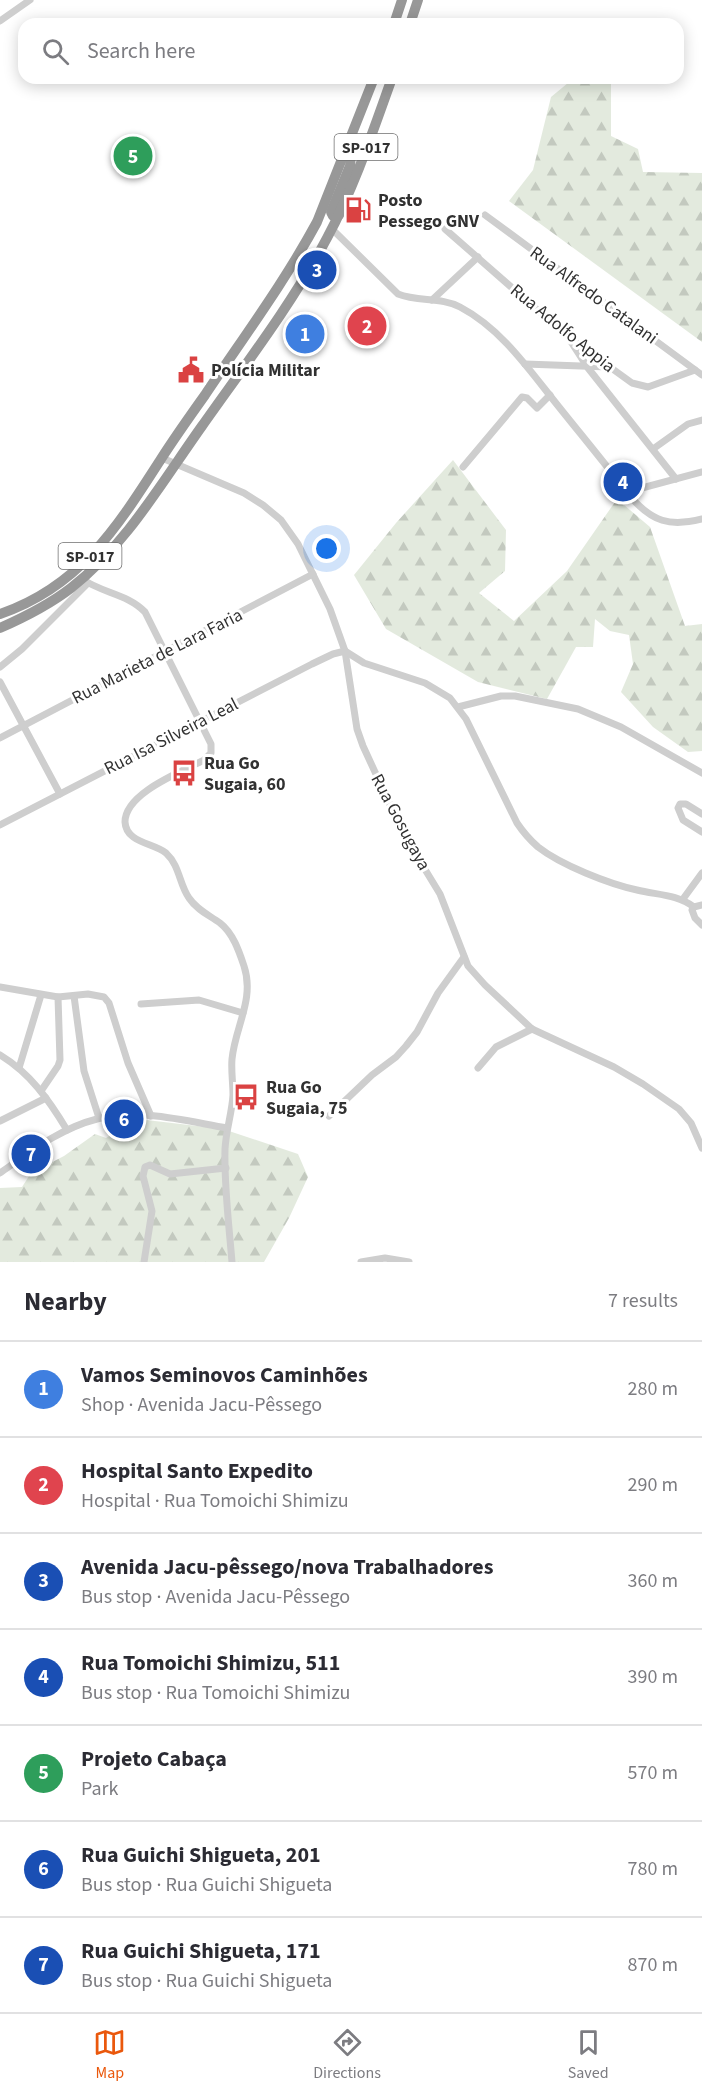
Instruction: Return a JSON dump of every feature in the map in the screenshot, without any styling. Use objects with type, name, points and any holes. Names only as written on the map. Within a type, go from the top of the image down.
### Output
[{"type":"highway","points":[[396,18],[402,0]]},
{"type":"highway","points":[[412,18],[418,0]]},
{"type":"highway","name":"SP-017","points":[[0,614],[50,590],[72,573],[108,537],[309,239],[372,84]]},
{"type":"highway","name":"SP-017","points":[[0,628],[41,609],[85,581],[138,516],[286,306],[332,229],[390,84]]},
{"type":"highway","points":[[309,239],[317,233],[332,229],[326,216],[358,137],[357,124]]},
{"type":"highway","points":[[339,215],[333,216],[331,212],[350,166],[351,155]]},
{"type":"highway","points":[[286,306],[287,294],[319,242],[317,237],[309,239]]},
{"type":"highway","points":[[175,464],[175,451],[205,406],[205,394]]},
{"type":"highway","points":[[138,516],[142,503],[165,471],[162,466],[154,471]]},
{"type":"street","points":[[0,21],[30,0]]},
{"type":"street","name":"Rua Alfredo Catalani","points":[[485,215],[702,375]]},
{"type":"street","points":[[332,229],[398,294],[455,305],[470,313],[500,336],[645,512],[659,520],[680,524],[702,519]]},
{"type":"street","name":"Rua Adolfo Appia","points":[[445,229],[567,336],[632,383],[648,387],[695,370]]},
{"type":"street","points":[[432,300],[478,257]]},
{"type":"street","points":[[567,336],[588,368],[676,479]]},
{"type":"street","points":[[525,364],[609,367]]},
{"type":"street","points":[[463,467],[522,397],[526,398],[535,408],[550,395]]},
{"type":"street","points":[[653,450],[688,424],[702,420]]},
{"type":"street","name":"Rua Gosugaya","points":[[162,458],[244,494],[263,505],[281,520],[289,531],[330,609],[345,651],[355,719],[363,746],[404,835],[440,894],[468,966],[532,1029],[614,1067],[679,1109],[691,1123],[702,1148]]},
{"type":"street","points":[[627,492],[702,472]]},
{"type":"street","name":"Rua Marieta de Lara Faria","points":[[0,738],[313,574]]},
{"type":"street","points":[[0,666],[22,650],[85,581],[129,599],[140,607],[151,622],[211,744],[211,753],[204,760],[136,799],[126,815],[126,827],[132,837],[160,849],[169,856],[177,868],[189,898],[202,912],[220,923],[233,938],[248,981],[243,1013],[233,1050],[232,1099],[227,1128],[226,1168],[232,1262]]},
{"type":"street","points":[[345,651],[364,663],[425,683],[450,698],[458,707],[517,823],[538,847],[606,881],[682,899],[696,907],[693,915],[702,925]]},
{"type":"street","name":"Rua Isa Silveira Leal","points":[[0,825],[326,657],[345,651]]},
{"type":"street","points":[[0,682],[60,794]]},
{"type":"street","points":[[458,707],[501,696],[515,696],[578,709],[621,727],[702,773]]},
{"type":"street","points":[[702,814],[686,804],[678,806],[678,812],[683,820],[702,832]]},
{"type":"street","points":[[682,899],[702,873]]},
{"type":"street","points":[[329,1116],[372,1074],[396,1057],[406,1046],[417,1032],[438,993],[464,957]]},
{"type":"street","points":[[0,987],[58,997],[96,994],[104,997],[109,1003],[128,1063],[151,1116]]},
{"type":"street","points":[[19,1068],[41,995]]},
{"type":"street","points":[[74,996],[84,1071],[99,1118]]},
{"type":"street","points":[[41,1091],[60,1060],[58,997]]},
{"type":"street","points":[[141,1004],[200,1000],[243,1013]]},
{"type":"street","points":[[478,1068],[496,1047],[532,1029]]},
{"type":"street","points":[[0,1055],[19,1068],[41,1091],[68,1130]]},
{"type":"street","points":[[0,1121],[46,1098]]},
{"type":"street","points":[[0,1173],[68,1130],[99,1118],[151,1116],[227,1128]]},
{"type":"street","points":[[144,1262],[152,1211],[143,1176],[145,1167],[150,1165],[165,1172],[180,1174],[226,1168]]},
{"type":"street","points":[[361,1262],[385,1258],[409,1262]]},
{"type":"green space","points":[[567,84],[611,84],[611,136],[638,149],[643,172],[702,173],[702,342],[509,201],[533,170],[551,97]]},
{"type":"green space","points":[[134,146],[141,150],[132,166],[125,162]]},
{"type":"green space","points":[[453,460],[506,530],[505,571],[479,593],[514,621],[567,571],[617,499],[650,527],[685,626],[702,624],[702,751],[688,752],[653,727],[621,692],[633,664],[629,635],[610,631],[595,619],[593,647],[576,647],[547,699],[478,682],[386,629],[354,575],[396,523]]},
{"type":"green space","points":[[138,1119],[223,1129],[298,1154],[308,1177],[289,1218],[264,1262],[0,1262],[0,1188],[22,1187],[31,1173],[64,1156],[95,1134],[106,1138]]},
{"type":"place","name":"Projeto Cabaça","points":[[133,156]]},
{"type":"place","name":"Posto Pessego GNV","points":[[358,210]]},
{"type":"place","name":"Avenida Jacu-pêssego/nova Trabalhadores","points":[[317,270]]},
{"type":"place","name":"Hospital Santo Expedito","points":[[367,326]]},
{"type":"place","name":"Vamos Seminovos Caminhões","points":[[305,334]]},
{"type":"place","name":"Polícia Militar","points":[[191,370]]},
{"type":"place","name":"Rua Tomoichi Shimizu, 511","points":[[623,482]]},
{"type":"place","name":"Rua Go Sugaia, 60","points":[[184,773]]},
{"type":"place","name":"Rua Go Sugaia, 75","points":[[246,1097]]},
{"type":"place","name":"Rua Guichi Shigueta, 201","points":[[124,1119]]},
{"type":"place","name":"Rua Guichi Shigueta, 171","points":[[31,1154]]}]
